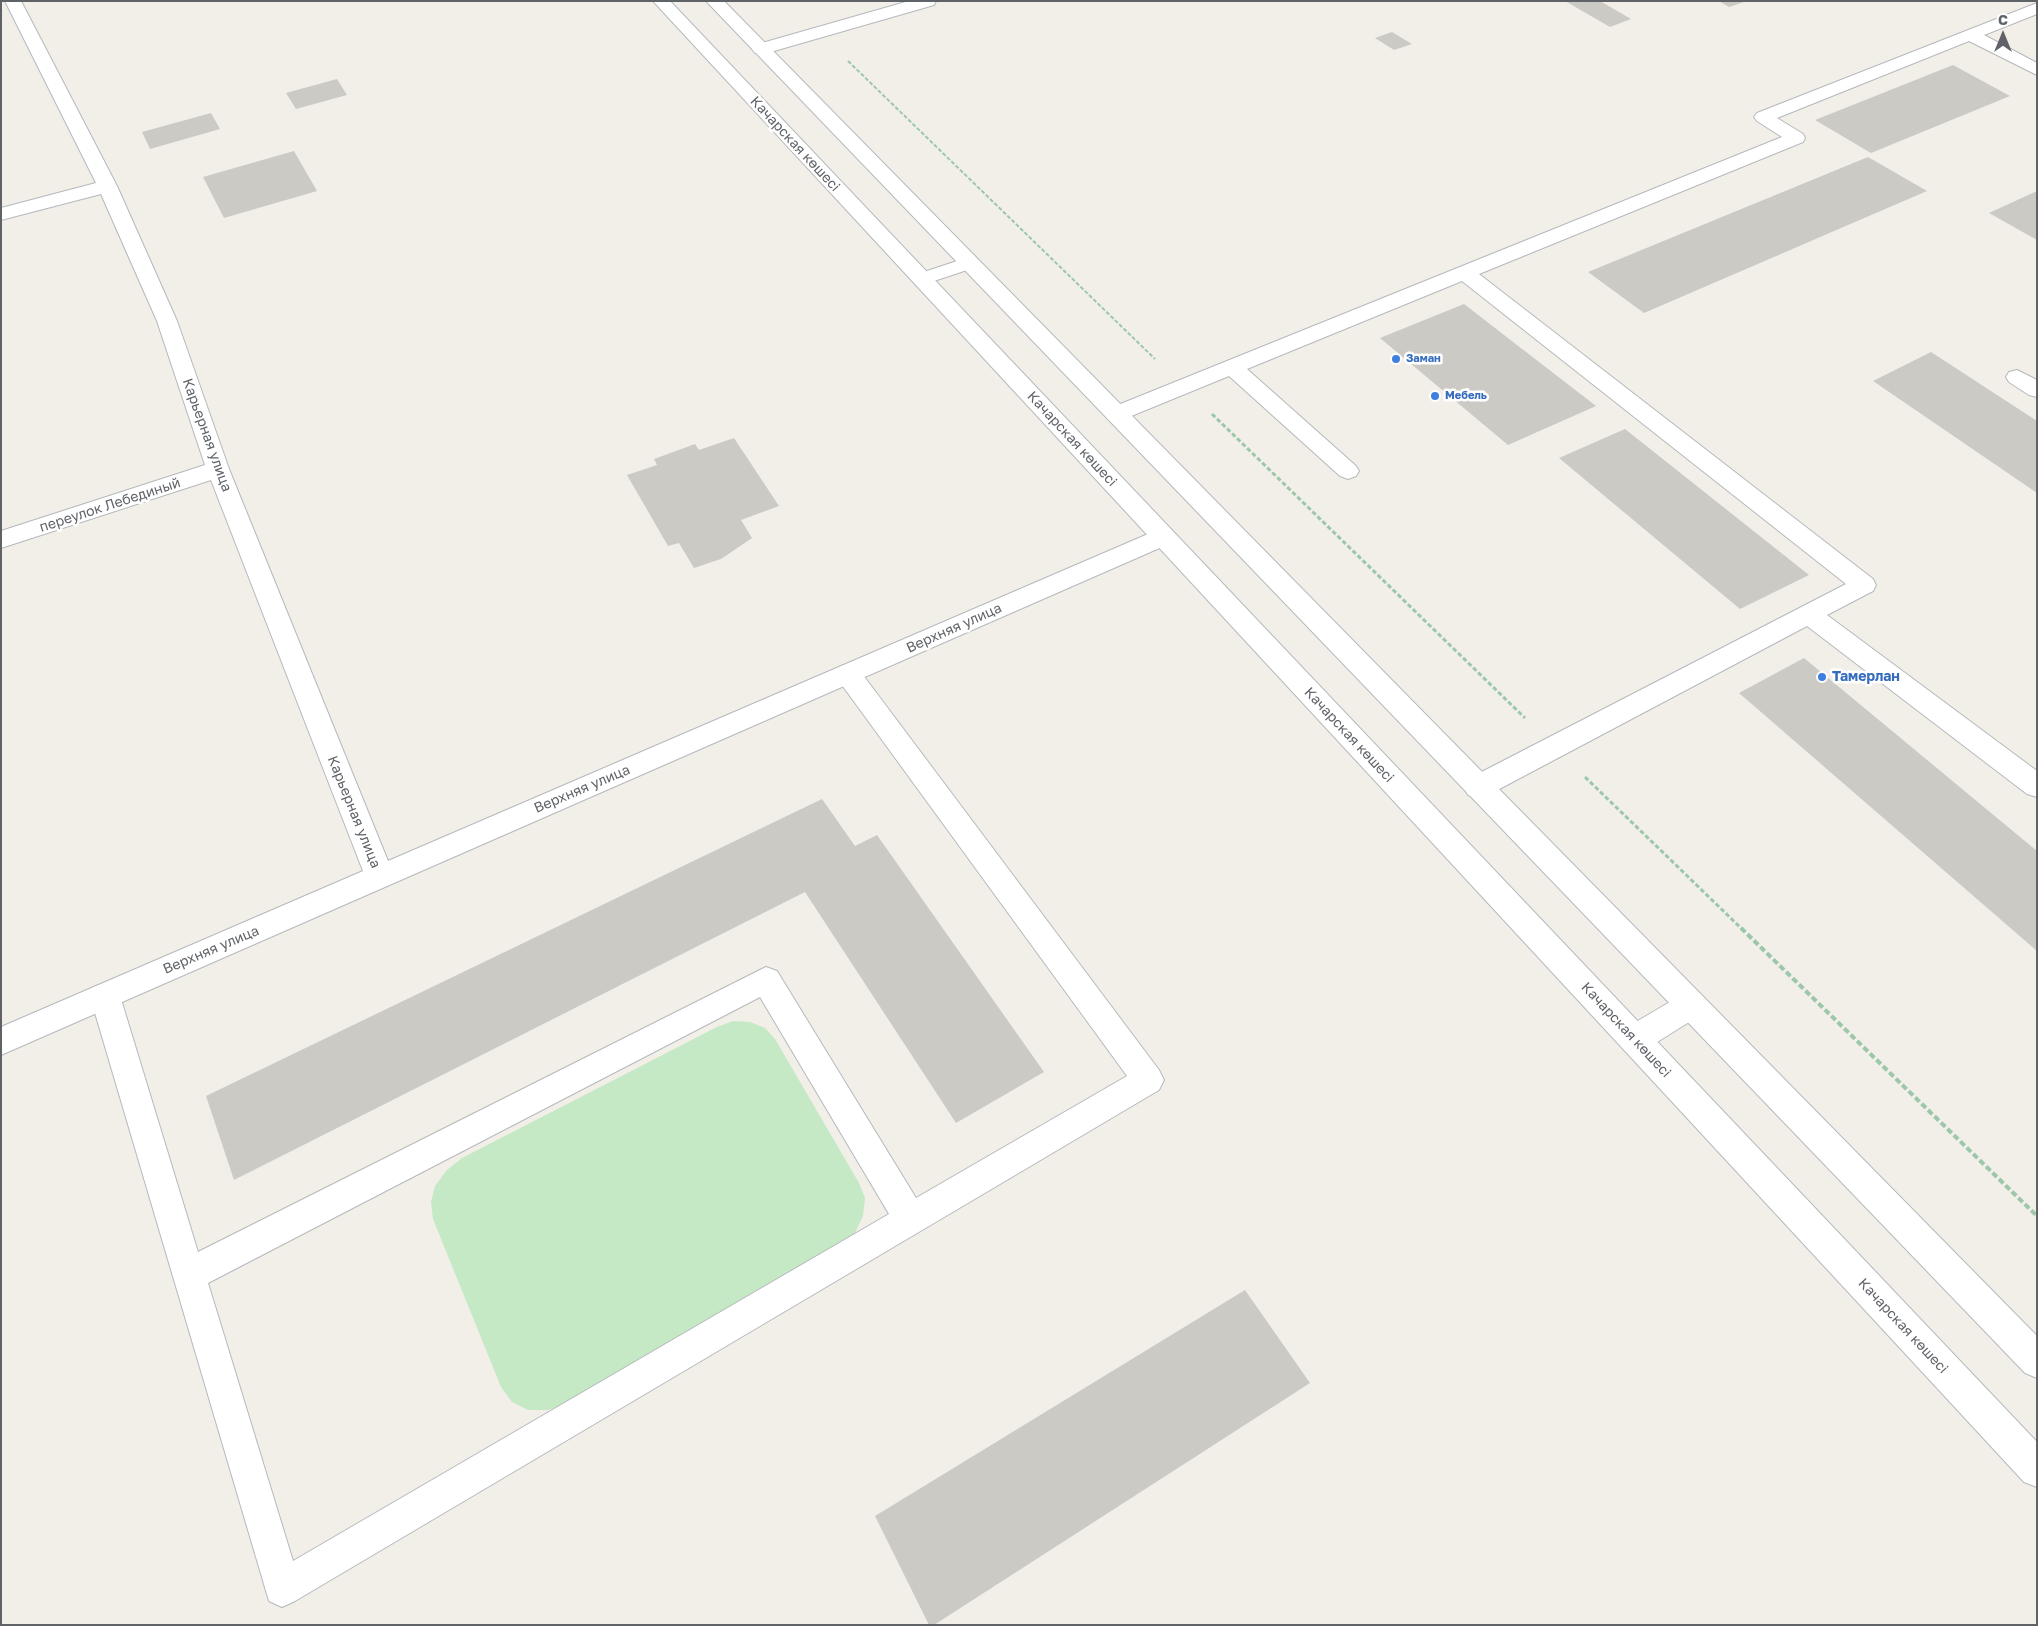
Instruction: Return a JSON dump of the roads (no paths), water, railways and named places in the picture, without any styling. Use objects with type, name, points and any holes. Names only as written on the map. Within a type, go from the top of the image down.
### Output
[{"type":"main road","name":"Карьерная улица","points":[[13,1],[107,186],[167,321],[218,469],[380,877]]},
{"type":"main road","name":"Качарская көшесі","points":[[661,1],[2037,1469]]},
{"type":"main road","points":[[714,1],[2037,1361]]},
{"type":"main road","points":[[761,49],[928,1]]},
{"type":"main road","points":[[1116,414],[1796,138],[1763,117],[2037,8]]},
{"type":"main road","points":[[1970,35],[2037,70]]},
{"type":"main road","points":[[1,214],[107,186]]},
{"type":"main road","points":[[922,279],[969,264]]},
{"type":"main road","points":[[1465,273],[1864,585],[1478,787]]},
{"type":"main road","points":[[1232,367],[1348,471]]},
{"type":"main road","points":[[2016,377],[2037,390]]},
{"type":"main road","name":"переулок Лебединый","points":[[1,540],[218,469]]},
{"type":"main road","name":"Верхняя улица","points":[[1,1040],[1163,537]]},
{"type":"main road","points":[[1808,614],[2037,786]]},
{"type":"main road","points":[[105,996],[282,1588],[1148,1080],[848,674]]},
{"type":"main road","points":[[188,1275],[766,980],[910,1219]]},
{"type":"main road","points":[[1635,1039],[1691,1005]]},
{"type":"place","name":"Заман","points":[[1396,359]]},
{"type":"place","name":"Мебель","points":[[1435,396]]},
{"type":"place","name":"Тамерлан","points":[[1822,677]]}]
